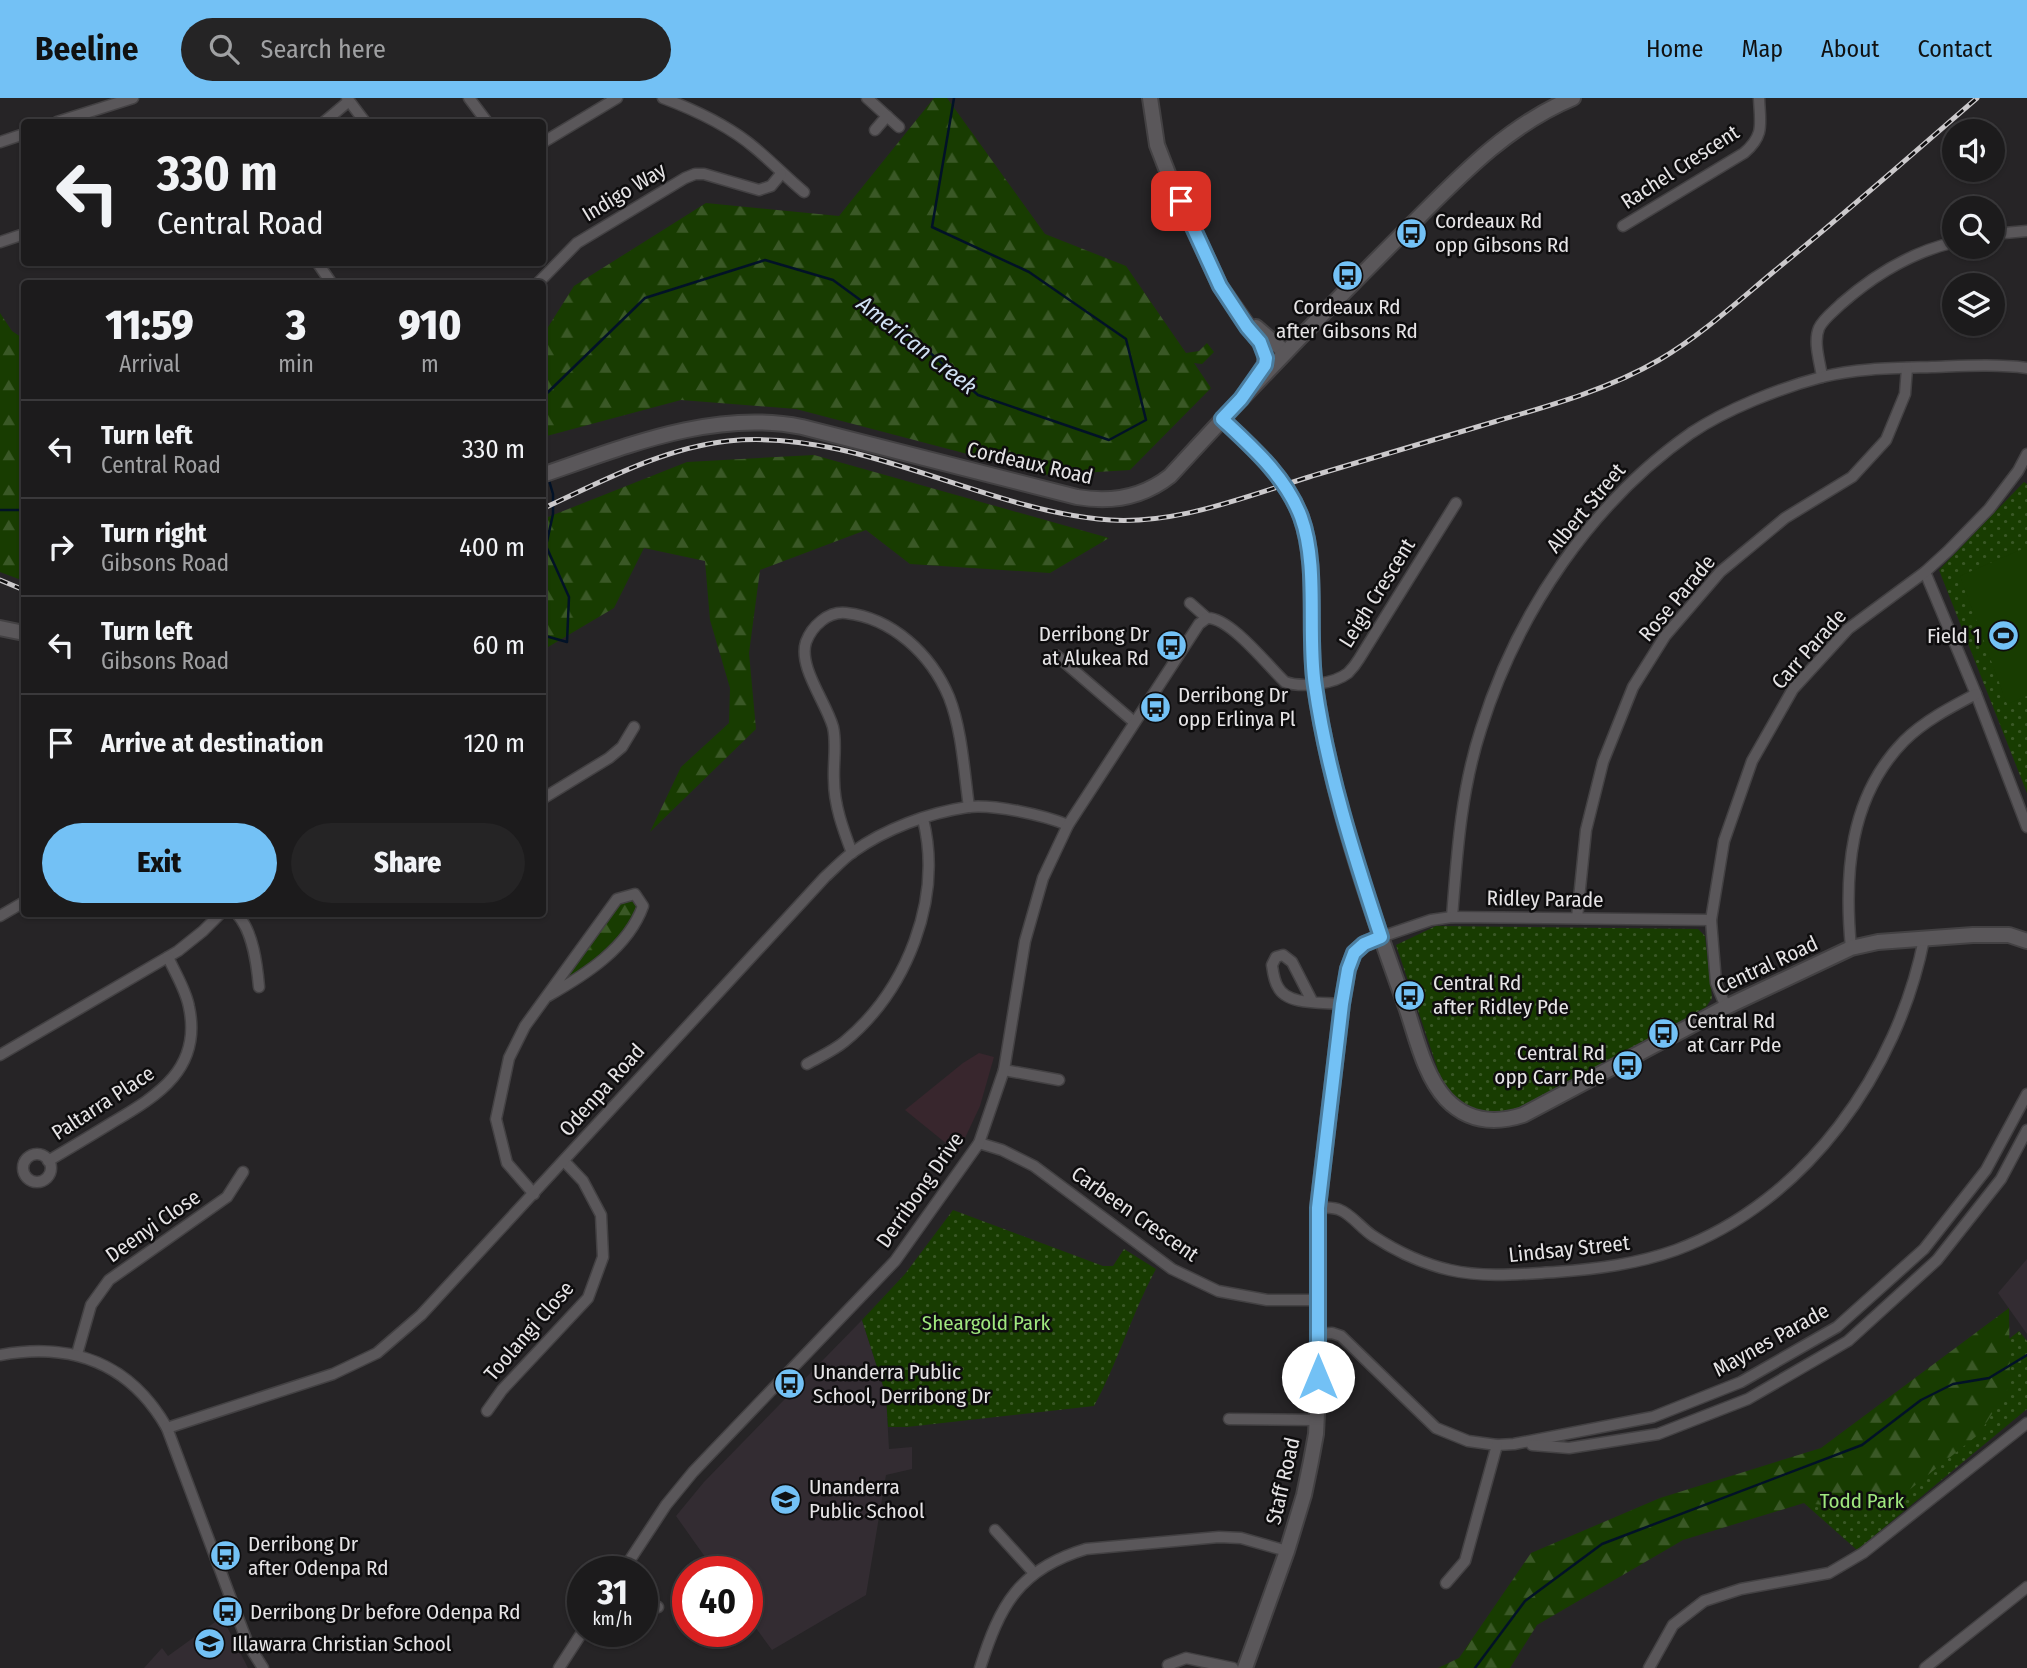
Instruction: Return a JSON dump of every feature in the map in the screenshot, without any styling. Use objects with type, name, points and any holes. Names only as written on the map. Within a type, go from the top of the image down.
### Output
[{"type":"main road","points":[[1150,98],[1157,145],[1169,176],[1220,286],[1260,342],[1266,358],[1265,365],[1241,399]]},
{"type":"main road","name":"Cordeaux Road","points":[[546,474],[662,436],[723,425],[772,423],[802,427],[1077,498],[1104,501],[1130,496],[1159,485],[1285,352],[1473,163],[1525,123],[1565,100]]},
{"type":"main road","points":[[1243,319],[1252,323],[1285,352]]},
{"type":"main road","name":"Central Road","points":[[1222,419],[1280,478],[1301,518],[1308,553],[1314,683],[1344,821],[1381,937],[1428,1068],[1439,1090],[1460,1110],[1484,1121],[1523,1115],[1726,1007],[1852,948],[1878,942],[1973,935],[2008,935],[2027,941]]},
{"type":"main road","points":[[0,628],[21,632]]},
{"type":"main road","name":"Staff Road","points":[[1245,1668],[1304,1495],[1317,1420],[1318,1208],[1348,969],[1354,953],[1364,944],[1381,937]]},
{"type":"street","points":[[66,119],[133,98]]},
{"type":"street","points":[[469,98],[485,119]]},
{"type":"street","points":[[546,141],[617,98]]},
{"type":"street","points":[[663,98],[730,130],[754,147],[804,192]]},
{"type":"street","points":[[867,98],[899,127]]},
{"type":"street","name":"Rachel Crescent","points":[[1623,226],[1744,153],[1754,144],[1760,130],[1759,98]]},
{"type":"street","points":[[327,119],[348,99],[363,119]]},
{"type":"street","points":[[875,130],[887,116]]},
{"type":"street","points":[[0,142],[21,135]]},
{"type":"street","name":"Indigo Way","points":[[541,280],[577,243],[685,178],[704,174],[759,190],[771,186],[781,174]]},
{"type":"street","points":[[2005,233],[2027,231]]},
{"type":"street","points":[[0,242],[21,235]]},
{"type":"street","points":[[1822,377],[1817,342],[1819,329],[1825,320],[1857,290],[1899,262],[1942,246]]},
{"type":"street","name":"Albert Street","points":[[1452,917],[1464,799],[1480,729],[1507,661],[1535,608],[1573,548],[1612,500],[1646,468],[1694,432],[1745,405],[1822,377],[1858,370],[1978,365],[2027,368]]},
{"type":"street","name":"Rose Parade","points":[[1577,918],[1586,830],[1603,762],[1633,687],[1665,636],[1720,572],[1785,518],[1852,477],[1886,440],[1905,394],[1908,368]]},
{"type":"street","name":"Carr Parade","points":[[1726,1007],[1716,983],[1711,920],[1724,841],[1752,761],[1793,689],[1848,629],[1924,572],[1989,509],[2018,471],[2027,454]]},
{"type":"street","points":[[2018,471],[2027,478]]},
{"type":"street","name":"Leigh Crescent","points":[[1314,683],[1329,681],[1350,672],[1456,503]]},
{"type":"street","points":[[1924,572],[1976,694],[2027,827]]},
{"type":"street","points":[[1190,603],[1208,618],[1229,628],[1285,682],[1314,683]]},
{"type":"street","points":[[852,853],[839,817],[834,782],[834,729],[803,658],[811,630],[823,619],[838,612],[872,619],[890,627],[910,641],[939,677],[949,698],[956,726],[969,807]]},
{"type":"street","name":"Derribong Drive","points":[[633,1556],[666,1505],[693,1472],[895,1261],[979,1143],[1004,1070],[1032,911],[1043,878],[1068,825],[1199,624],[1208,618]]},
{"type":"street","points":[[1056,655],[1134,722]]},
{"type":"street","points":[[1852,948],[1848,919],[1849,869],[1853,836],[1864,801],[1886,762],[1906,740],[1942,712],[1976,694]]},
{"type":"street","points":[[546,797],[609,758],[622,747],[634,727]]},
{"type":"street","name":"Odenpa Road","points":[[167,1428],[333,1374],[377,1353],[421,1315],[677,1035],[825,877],[852,853],[885,833],[923,819],[969,807],[1044,816],[1068,825]]},
{"type":"street","points":[[807,1063],[849,1038],[873,1015],[899,979],[916,939],[930,871],[929,842],[923,819]]},
{"type":"street","points":[[534,1194],[508,1163],[496,1119],[509,1058],[525,1026],[617,899],[635,894],[643,906],[639,918],[612,952],[575,981],[548,996]]},
{"type":"street","points":[[0,916],[21,904]]},
{"type":"street","points":[[0,1055],[168,957],[217,917]]},
{"type":"street","points":[[240,917],[244,922],[254,953],[259,987]]},
{"type":"street","name":"Ridley Parade","points":[[1381,937],[1431,920],[1452,917],[1711,920]]},
{"type":"street","name":"Lindsay Street","points":[[1318,1208],[1340,1210],[1371,1235],[1392,1247],[1428,1264],[1451,1271],[1508,1275],[1601,1269],[1635,1263],[1677,1250],[1728,1225],[1770,1195],[1802,1167],[1837,1126],[1873,1076],[1894,1038],[1910,997],[1924,939]]},
{"type":"street","points":[[1312,1001],[1290,959],[1283,955],[1276,957],[1272,965],[1280,991],[1296,1000],[1342,1004]]},
{"type":"street","name":"Paltarra Place","points":[[48,1161],[152,1099],[169,1085],[177,1073],[187,1053],[192,1030],[186,997],[168,957]]},
{"type":"street","points":[[1004,1070],[1059,1080]]},
{"type":"street","name":"Maynes Parade","points":[[1318,1334],[1341,1336],[1436,1428],[1468,1441],[1497,1445],[1514,1444],[1653,1418],[1741,1382],[1837,1327],[1924,1249],[1986,1170],[2027,1094]]},
{"type":"street","name":"Maynes Parade","points":[[1514,1444],[1569,1448],[1658,1434],[1748,1399],[1848,1341],[1937,1260],[2001,1180],[2027,1130]]},
{"type":"street","name":"Carbeen Crescent","points":[[979,1143],[1002,1150],[1034,1166],[1172,1269],[1218,1291],[1267,1300],[1318,1300]]},
{"type":"street","name":"Toolangi Close","points":[[487,1411],[502,1390],[588,1298],[603,1257],[601,1215],[583,1181],[564,1161]]},
{"type":"street","name":"Deenyi Close","points":[[77,1354],[91,1305],[109,1280],[227,1197],[243,1172]]},
{"type":"street","points":[[0,1355],[34,1350],[77,1354],[127,1379],[149,1401],[167,1428],[248,1644],[264,1668]]},
{"type":"street","points":[[1229,1419],[1317,1420]]},
{"type":"street","points":[[1649,1668],[1673,1625],[1704,1601],[1741,1589],[1829,1573],[1863,1553],[2027,1423]]},
{"type":"street","points":[[1446,1583],[1465,1561],[1497,1445]]},
{"type":"street","points":[[995,1530],[1034,1573]]},
{"type":"street","points":[[980,1668],[990,1637],[1021,1584],[1034,1573],[1066,1555],[1086,1549],[1194,1539],[1241,1538],[1287,1551]]},
{"type":"street","points":[[1925,1668],[2027,1587]]},
{"type":"street","points":[[559,1668],[573,1647]]},
{"type":"street","points":[[1168,1665],[1186,1658],[1233,1668]]},
{"type":"shaded area","points":[[979,1053],[994,1057],[980,1106],[958,1153],[905,1110]]},
{"type":"shaded area","points":[[2027,1259],[2027,1334],[1998,1293]]},
{"type":"shaded area","name":"Unanderra Public School","points":[[862,1320],[886,1395],[889,1449],[912,1447],[912,1469],[886,1475],[866,1595],[772,1650],[763,1638],[763,1556],[704,1556],[676,1516],[704,1482]]},
{"type":"shaded area","name":"Illawarra Christian School","points":[[222,1617],[248,1668],[144,1668],[162,1648],[168,1656]]},
{"type":"green space","points":[[934,98],[947,98],[1045,234],[1126,266],[1186,353],[1199,351],[1207,343],[1214,352],[1202,364],[1194,363],[1211,388],[1130,470],[1048,475],[796,409],[681,400],[546,436],[546,330],[574,286],[706,203],[839,216]]},
{"type":"green space","points":[[0,313],[12,331],[21,337],[21,580],[0,572]]},
{"type":"green space","points":[[814,455],[1109,538],[1050,573],[910,564],[866,530],[760,570],[749,653],[756,729],[650,832],[681,767],[729,723],[730,688],[710,620],[705,561],[644,548],[614,608],[546,648],[546,518],[687,462]]},
{"type":"green space","points":[[2024,482],[2027,484],[2027,793],[1939,570]]},
{"type":"green space","name":"Field 1","points":[[2027,547],[2027,696],[2007,704],[1960,576]]},
{"type":"green space","points":[[631,900],[637,907],[625,931],[596,960],[562,982],[619,904]]},
{"type":"green space","points":[[1436,926],[1698,929],[1705,936],[1712,998],[1706,1007],[1521,1108],[1486,1114],[1452,1098],[1439,1073],[1396,945]]},
{"type":"green space","name":"Sheargold Park","points":[[953,1210],[1103,1266],[1113,1266],[1124,1249],[1156,1269],[1094,1406],[888,1427],[886,1395],[862,1320],[905,1274]]},
{"type":"green space","points":[[2009,1308],[2010,1386],[1979,1434],[1883,1511],[1804,1503],[1683,1540],[1537,1625],[1510,1668],[1438,1668],[1459,1658],[1531,1553],[1660,1498],[1821,1448]]},
{"type":"green space","name":"Todd Park","points":[[2019,1331],[2027,1341],[2027,1409],[1857,1550],[1804,1503]]},
{"type":"waterway","name":"American Creek","points":[[546,394],[645,298],[765,260],[833,280],[919,343],[978,395],[1109,440],[1146,420],[1126,339],[1029,272],[932,227],[954,98]]},
{"type":"waterway","name":"American Creek","points":[[546,546],[553,514],[553,494],[548,477]]},
{"type":"waterway","name":"American Creek","points":[[0,510],[21,510]]},
{"type":"waterway","name":"American Creek","points":[[546,546],[569,597],[567,642],[546,636]]},
{"type":"waterway","points":[[1475,1668],[1525,1601],[1602,1544],[1862,1445],[1921,1400],[1953,1384],[1989,1378],[2027,1355]]},
{"type":"railway","points":[[546,507],[656,458],[728,441],[775,440],[822,446],[868,457],[1006,500],[1098,519],[1155,519],[1240,499],[1559,402],[1600,388],[1659,360],[1717,319],[1977,98]]},
{"type":"railway","points":[[0,580],[21,589]]},
{"type":"place","name":"Cordeaux Rd opp Gibsons Rd","points":[[1412,233]]},
{"type":"place","name":"Cordeaux Rd after Gibsons Rd","points":[[1347,275]]},
{"type":"place","name":"Field 1","points":[[2004,636]]},
{"type":"place","name":"Derribong Dr at Alukea Rd","points":[[1172,646]]},
{"type":"place","name":"Derribong Dr opp Erlinya Pl","points":[[1155,707]]},
{"type":"place","name":"Central Rd after Ridley Pde","points":[[1410,995]]},
{"type":"place","name":"Central Rd at Carr Pde","points":[[1664,1033]]},
{"type":"place","name":"Central Rd opp Carr Pde","points":[[1628,1065]]},
{"type":"place","name":"Unanderra Public School, Derribong Dr","points":[[790,1384]]},
{"type":"place","name":"Unanderra Public School","points":[[786,1499]]},
{"type":"place","name":"Derribong Dr after Odenpa Rd","points":[[225,1556]]},
{"type":"place","name":"Derribong Dr before Odenpa Rd","points":[[227,1612]]},
{"type":"place","name":"Illawarra Christian School","points":[[209,1644]]},
{"type":"route","points":[[1181,201],[1226,297],[1265,351],[1265,365],[1241,399],[1222,419],[1280,478],[1291,495],[1305,530],[1314,683],[1318,705],[1344,821],[1381,937],[1364,944],[1354,953],[1348,969],[1342,1004],[1318,1208],[1318,1377]]}]
